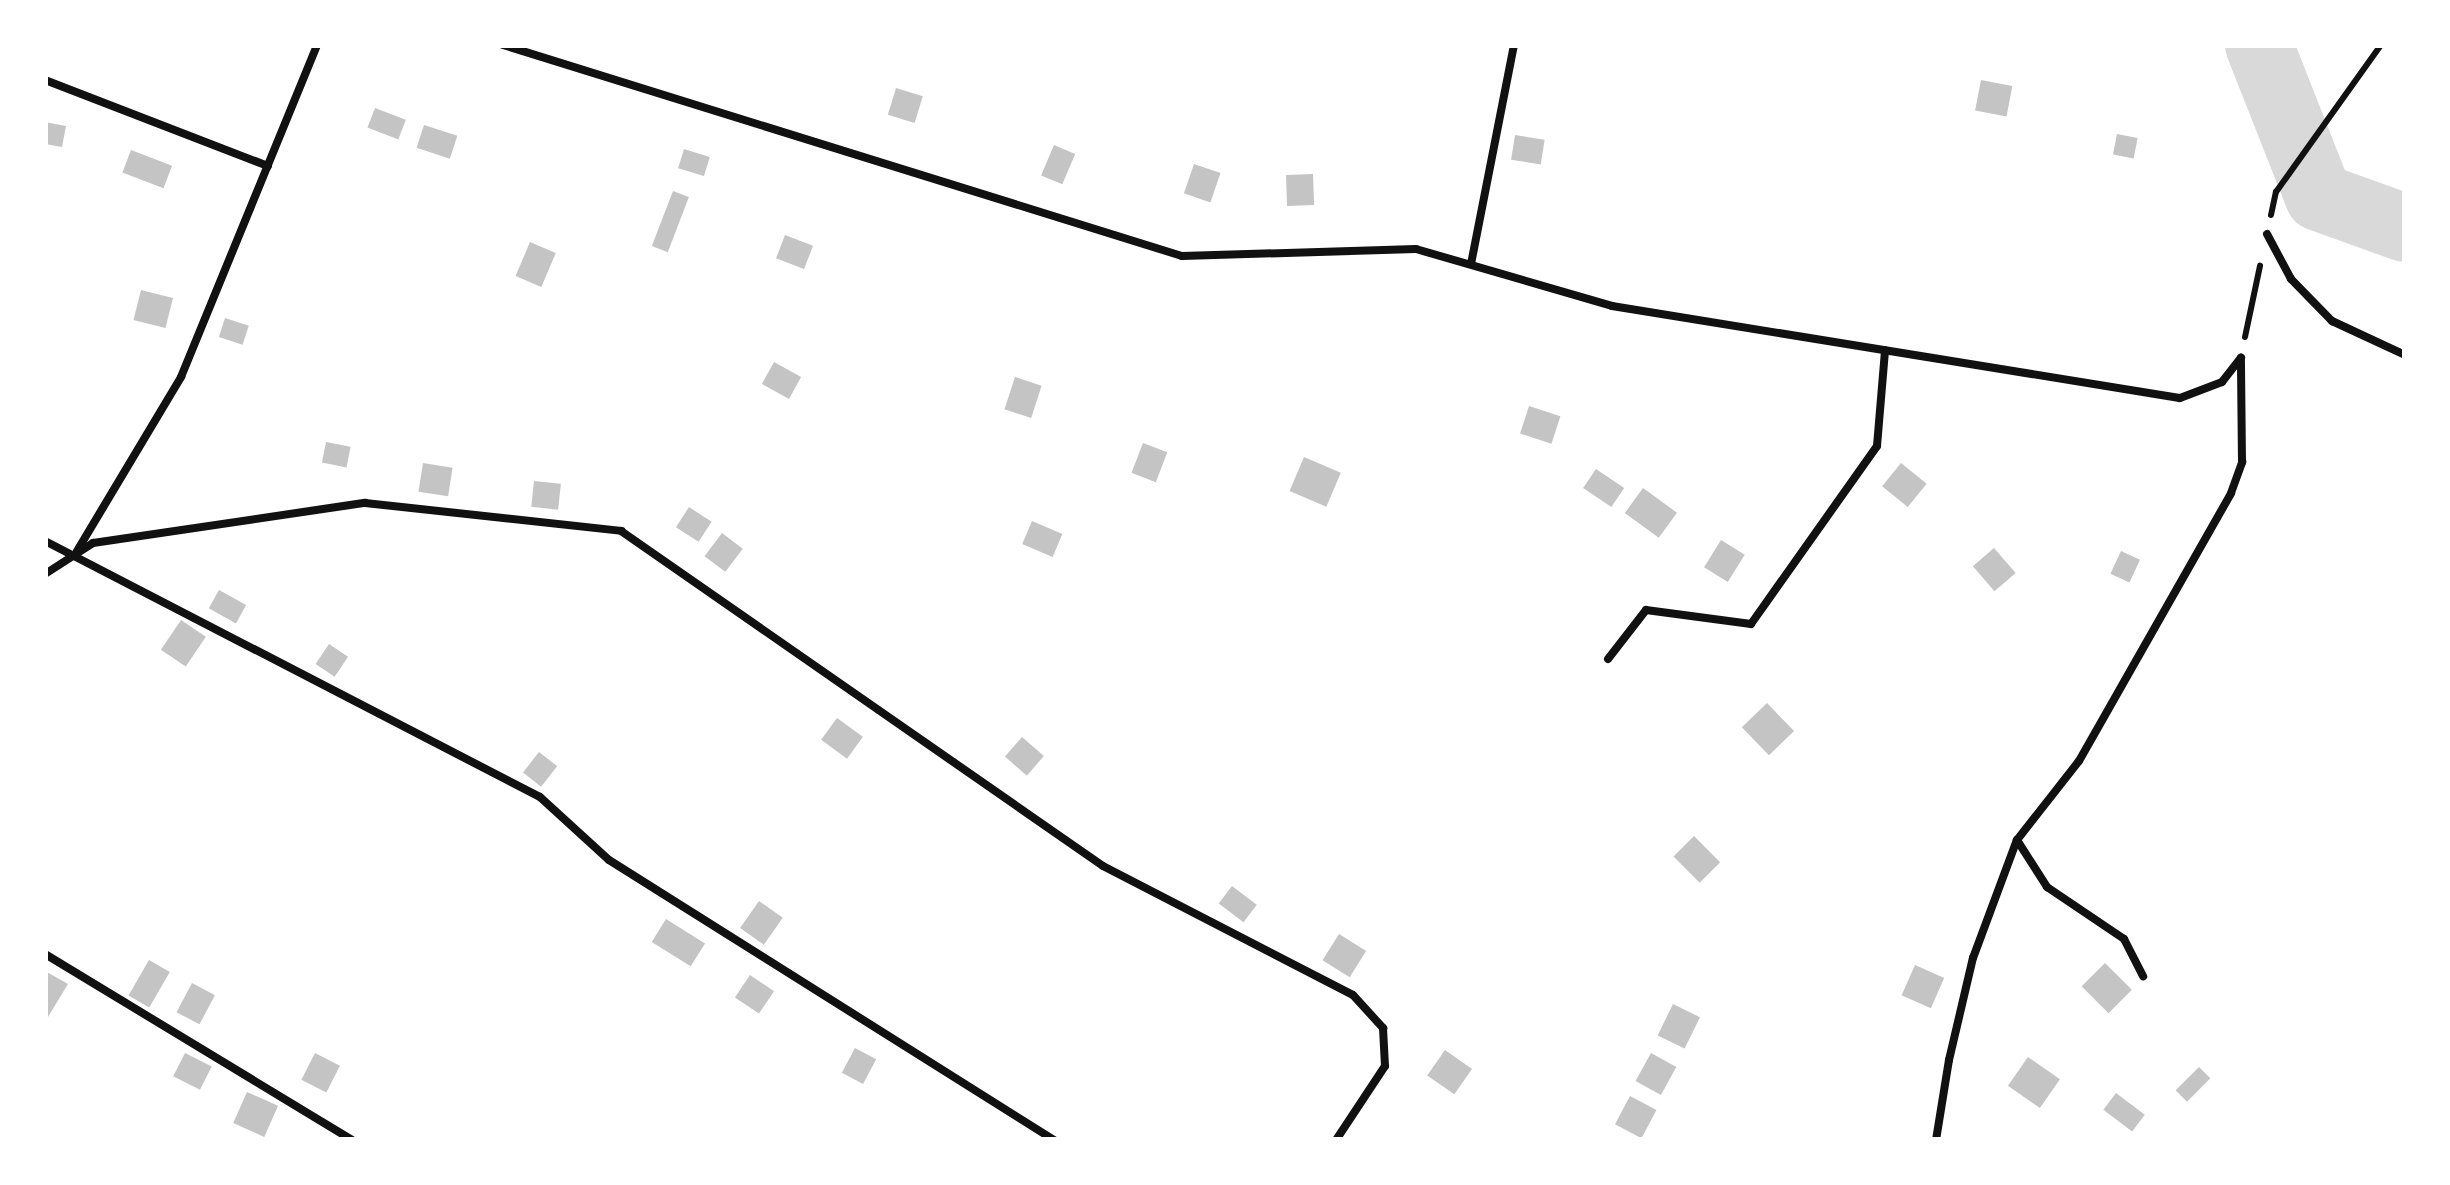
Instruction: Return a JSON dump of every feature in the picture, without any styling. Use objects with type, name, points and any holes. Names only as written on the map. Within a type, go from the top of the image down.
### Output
[{"type":"lane","points":[[74,555],[181,376],[318,45]]},
{"type":"lane","points":[[503,45],[1182,256],[1416,249],[1612,306],[2180,398],[2222,382],[2241,358]]},
{"type":"lane","points":[[1471,264],[1514,45]]},
{"type":"lane","points":[[45,80],[268,166]]},
{"type":"lane","points":[[2267,234],[2291,279],[2332,322],[2405,355]]},
{"type":"lane","points":[[1608,660],[1646,610],[1751,624],[1876,446],[1885,350]]},
{"type":"lane","points":[[1936,1140],[1949,1060],[1974,958],[2017,840],[2079,761],[2231,493],[2242,462],[2241,358]]},
{"type":"lane","points":[[45,574],[92,543],[365,502],[621,531],[1102,866],[1352,995],[1383,1028],[1385,1066],[1336,1140]]},
{"type":"lane","points":[[45,541],[540,797],[610,860],[1054,1140]]},
{"type":"lane","points":[[2017,840],[2047,886],[2124,939],[2143,976]]},
{"type":"lane","points":[[45,954],[352,1140]]},
{"type":"path","points":[[2241,358],[2276,192],[2381,45]]},
{"type":"building","points":[[1981,80],[2012,86],[2006,117],[1975,110]]},
{"type":"building","points":[[896,88],[923,96],[915,123],[888,115]]},
{"type":"building","points":[[375,108],[406,120],[398,139],[367,128]]},
{"type":"building","points":[[45,122],[66,126],[62,147],[45,144]]},
{"type":"building","points":[[424,125],[457,136],[450,159],[417,148]]},
{"type":"building","points":[[2117,134],[2138,138],[2134,159],[2113,155]]},
{"type":"building","points":[[1515,135],[1545,140],[1541,164],[1511,160]]},
{"type":"building","points":[[1054,145],[1075,154],[1062,184],[1041,175]]},
{"type":"building","points":[[684,149],[710,157],[704,176],[678,168]]},
{"type":"building","points":[[131,150],[172,166],[163,188],[122,172]]},
{"type":"building","points":[[1194,164],[1220,173],[1210,202],[1184,193]]},
{"type":"building","points":[[1313,174],[1314,205],[1287,206],[1286,175]]},
{"type":"building","points":[[673,191],[689,197],[668,252],[652,246]]},
{"type":"building","points":[[785,235],[813,246],[804,269],[776,258]]},
{"type":"building","points":[[530,242],[556,253],[541,287],[516,276]]},
{"type":"building","points":[[141,290],[173,298],[166,328],[134,320]]},
{"type":"building","points":[[225,318],[249,326],[243,345],[219,337]]},
{"type":"building","points":[[774,362],[801,377],[789,399],[762,384]]},
{"type":"building","points":[[1015,377],[1042,386],[1031,418],[1004,409]]},
{"type":"building","points":[[1529,406],[1560,416],[1551,444],[1520,434]]},
{"type":"building","points":[[326,442],[351,447],[347,467],[322,463]]},
{"type":"building","points":[[1143,443],[1167,452],[1156,482],[1132,473]]},
{"type":"building","points":[[1304,457],[1341,473],[1326,507],[1290,491]]},
{"type":"building","points":[[423,463],[453,468],[448,496],[418,492]]},
{"type":"building","points":[[1901,463],[1927,484],[1908,507],[1882,486]]},
{"type":"building","points":[[1596,469],[1624,488],[1611,507],[1583,488]]},
{"type":"building","points":[[534,481],[561,484],[558,510],[531,507]]},
{"type":"building","points":[[1643,488],[1677,513],[1659,538],[1625,513]]},
{"type":"building","points":[[689,507],[712,522],[699,542],[676,527]]},
{"type":"building","points":[[1032,521],[1062,534],[1053,557],[1022,544]]},
{"type":"building","points":[[722,533],[743,549],[725,572],[705,556]]},
{"type":"building","points":[[1721,540],[1745,555],[1728,582],[1704,567]]},
{"type":"building","points":[[1994,548],[2016,573],[1995,591],[1973,566]]},
{"type":"building","points":[[2121,551],[2140,560],[2129,583],[2110,574]]},
{"type":"building","points":[[219,590],[246,605],[236,623],[209,608]]},
{"type":"building","points":[[181,620],[206,637],[186,667],[161,650]]},
{"type":"building","points":[[329,644],[348,657],[335,677],[316,664]]},
{"type":"building","points":[[1767,703],[1794,731],[1769,755],[1742,727]]},
{"type":"building","points":[[837,718],[863,737],[847,759],[821,740]]},
{"type":"building","points":[[1022,737],[1044,756],[1027,776],[1005,757]]},
{"type":"building","points":[[539,752],[557,766],[541,787],[523,772]]},
{"type":"building","points":[[1694,836],[1720,862],[1700,883],[1673,857]]},
{"type":"building","points":[[1232,886],[1257,905],[1244,922],[1219,904]]},
{"type":"building","points":[[759,901],[783,918],[764,945],[740,928]]},
{"type":"building","points":[[666,919],[705,943],[691,966],[652,942]]},
{"type":"building","points":[[1339,934],[1366,951],[1350,977],[1323,960]]},
{"type":"building","points":[[149,960],[170,972],[149,1008],[128,996]]},
{"type":"building","points":[[2105,963],[2132,990],[2109,1013],[2082,986]]},
{"type":"building","points":[[1915,965],[1944,978],[1931,1008],[1902,995]]},
{"type":"building","points":[[45,971],[68,984],[45,1022]]},
{"type":"building","points":[[750,975],[774,991],[759,1014],[735,997]]},
{"type":"building","points":[[192,983],[215,995],[199,1024],[177,1012]]},
{"type":"building","points":[[1673,1004],[1700,1017],[1685,1049],[1658,1035]]},
{"type":"building","points":[[855,1048],[876,1059],[863,1084],[842,1073]]},
{"type":"building","points":[[1445,1050],[1472,1069],[1454,1094],[1427,1075]]},
{"type":"building","points":[[185,1053],[212,1067],[200,1090],[173,1076]]},
{"type":"building","points":[[315,1053],[340,1066],[326,1092],[301,1080]]},
{"type":"building","points":[[1651,1053],[1676,1067],[1661,1095],[1635,1081]]},
{"type":"building","points":[[2028,1057],[2060,1079],[2040,1108],[2008,1086]]},
{"type":"building","points":[[2199,1067],[2210,1078],[2187,1102],[2176,1090]]},
{"type":"building","points":[[247,1092],[278,1106],[264,1137],[233,1123]]},
{"type":"building","points":[[2116,1093],[2145,1115],[2132,1131],[2103,1110]]},
{"type":"building","points":[[1630,1096],[1656,1110],[1641,1138],[1615,1124]]},
{"type":"waterway","points":[[2259,45],[2319,197],[2405,228]]}]
